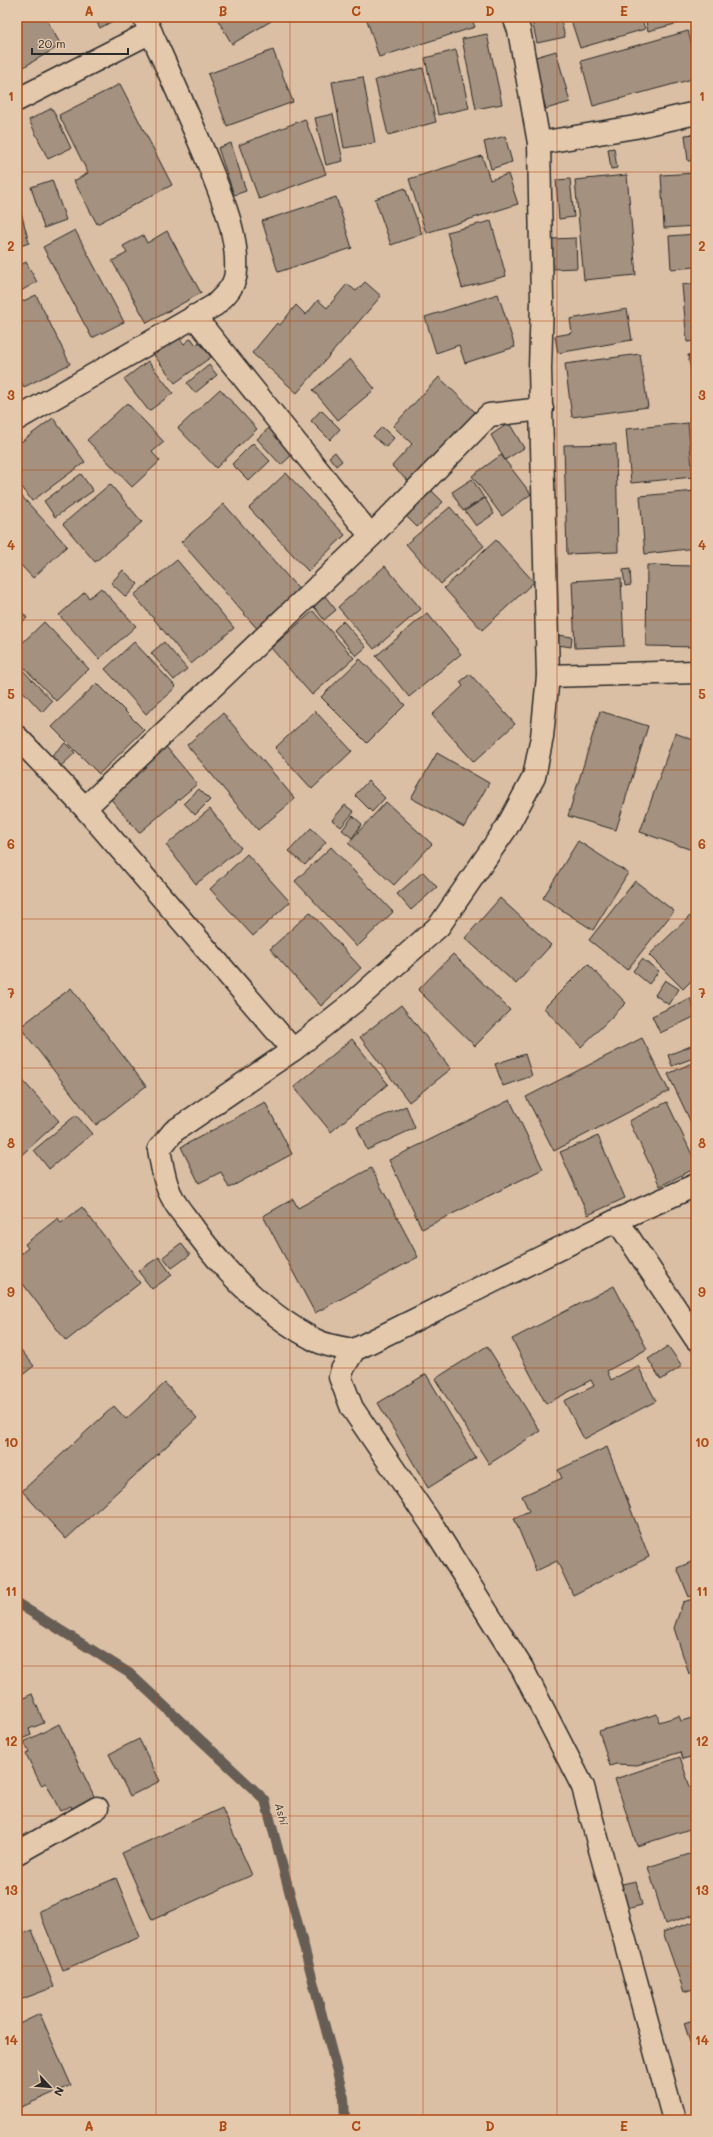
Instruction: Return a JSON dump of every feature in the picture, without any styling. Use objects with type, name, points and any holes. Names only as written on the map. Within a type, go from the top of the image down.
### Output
[{"type":"street","points":[[354,1350],[335,1347],[316,1340],[283,1319],[250,1293],[208,1250],[171,1196],[159,1149],[174,1131],[293,1050],[355,1001],[439,926],[507,827],[534,777],[542,737],[548,676],[540,369],[542,301],[539,143],[519,30],[514,17]]},
{"type":"street","points":[[17,100],[148,24],[223,200],[235,243],[236,271],[232,288],[215,305],[17,419]]},
{"type":"street","points":[[539,143],[635,127],[696,113]]},
{"type":"street","points":[[194,316],[371,536]]},
{"type":"street","points":[[84,808],[371,536],[489,415],[542,409]]},
{"type":"street","points":[[548,676],[696,672]]},
{"type":"street","points":[[17,737],[84,808],[293,1050]]},
{"type":"street","points":[[674,2120],[583,1787],[522,1668],[434,1528],[352,1408],[340,1377],[342,1370],[354,1350],[617,1220],[696,1185]]},
{"type":"street","points":[[617,1220],[696,1339]]},
{"type":"street","points":[[17,1853],[97,1808]]},
{"type":"building","points":[[17,17],[45,17],[61,45],[17,71]]},
{"type":"building","points":[[94,17],[120,17],[100,28]]},
{"type":"building","points":[[216,17],[278,17],[232,44]]},
{"type":"building","points":[[366,17],[471,17],[475,27],[379,57]]},
{"type":"building","points":[[531,17],[560,17],[565,37],[537,43]]},
{"type":"building","points":[[570,17],[641,17],[645,29],[580,48]]},
{"type":"building","points":[[645,17],[681,17],[683,22],[648,31]]},
{"type":"building","points":[[688,31],[696,60],[696,78],[593,106],[581,61]]},
{"type":"building","points":[[487,34],[502,104],[476,109],[462,39]]},
{"type":"building","points":[[273,50],[293,102],[227,126],[208,74]]},
{"type":"building","points":[[456,50],[469,108],[438,115],[425,58]]},
{"type":"building","points":[[556,51],[570,102],[546,109],[532,58]]},
{"type":"building","points":[[423,68],[436,122],[388,135],[375,80]]},
{"type":"building","points":[[363,77],[375,143],[344,148],[332,82]]},
{"type":"building","points":[[120,84],[172,185],[97,224],[74,181],[88,173],[59,115]]},
{"type":"building","points":[[52,108],[71,148],[48,159],[29,120]]},
{"type":"building","points":[[333,114],[343,161],[326,165],[315,118]]},
{"type":"building","points":[[305,119],[326,174],[259,199],[239,145]]},
{"type":"building","points":[[696,134],[696,160],[688,161],[685,135]]},
{"type":"building","points":[[505,136],[512,162],[491,169],[484,142]]},
{"type":"building","points":[[231,143],[246,191],[234,195],[218,148]]},
{"type":"building","points":[[614,148],[617,168],[611,169],[608,149]]},
{"type":"building","points":[[482,156],[490,180],[508,174],[518,204],[426,233],[409,179]]},
{"type":"building","points":[[696,173],[696,226],[664,228],[661,175]]},
{"type":"building","points":[[627,175],[636,275],[584,280],[575,180]]},
{"type":"building","points":[[570,179],[574,217],[559,219],[556,180]]},
{"type":"building","points":[[52,180],[66,220],[44,228],[31,187]]},
{"type":"building","points":[[405,188],[422,234],[391,245],[375,199]]},
{"type":"building","points":[[17,197],[29,243],[17,247]]},
{"type":"building","points":[[336,197],[352,248],[278,272],[262,221]]},
{"type":"building","points":[[491,221],[506,276],[462,288],[447,232]]},
{"type":"building","points":[[75,230],[124,322],[92,338],[43,247]]},
{"type":"building","points":[[167,231],[201,293],[147,323],[112,261],[127,253],[123,246],[143,235],[147,243]]},
{"type":"building","points":[[696,234],[696,267],[671,269],[669,236]]},
{"type":"building","points":[[576,238],[577,268],[553,269],[551,239]]},
{"type":"building","points":[[26,262],[37,282],[17,293],[17,267]]},
{"type":"building","points":[[365,282],[381,296],[297,393],[252,353],[277,323],[280,325],[296,305],[306,315],[318,300],[327,308],[347,284],[356,291]]},
{"type":"building","points":[[696,283],[696,341],[687,342],[682,285]]},
{"type":"building","points":[[498,294],[515,347],[465,363],[459,345],[436,353],[425,317]]},
{"type":"building","points":[[36,295],[70,364],[24,387],[17,374],[17,304]]},
{"type":"building","points":[[627,309],[632,340],[558,353],[555,336],[572,333],[570,319]]},
{"type":"building","points":[[178,336],[184,344],[191,338],[196,345],[199,342],[211,357],[175,383],[154,355]]},
{"type":"building","points":[[640,354],[648,407],[572,417],[565,364]]},
{"type":"building","points":[[696,354],[696,396],[688,355]]},
{"type":"building","points":[[350,359],[375,389],[338,420],[313,390]]},
{"type":"building","points":[[148,361],[173,393],[149,411],[124,379]]},
{"type":"building","points":[[209,365],[217,375],[195,393],[187,383]]},
{"type":"building","points":[[439,377],[476,413],[409,482],[392,466],[412,444],[393,426]]},
{"type":"building","points":[[220,389],[257,429],[216,468],[178,428]]},
{"type":"building","points":[[127,403],[164,442],[152,452],[160,461],[132,487],[87,440]]},
{"type":"building","points":[[321,410],[340,429],[330,440],[311,421]]},
{"type":"building","points":[[53,418],[85,462],[32,501],[17,480],[17,445]]},
{"type":"building","points":[[509,423],[524,448],[505,460],[491,435]]},
{"type":"building","points":[[688,423],[693,477],[631,483],[626,429]]},
{"type":"building","points":[[270,427],[294,453],[281,465],[257,439]]},
{"type":"building","points":[[382,427],[394,438],[386,447],[373,436]]},
{"type":"building","points":[[253,443],[270,461],[249,481],[232,464]]},
{"type":"building","points":[[616,444],[618,552],[567,554],[564,445]]},
{"type":"building","points":[[335,452],[342,461],[336,466],[329,457]]},
{"type":"building","points":[[501,455],[531,494],[502,516],[472,476]]},
{"type":"building","points":[[286,473],[345,535],[308,571],[249,508]]},
{"type":"building","points":[[81,474],[93,491],[55,517],[44,501]]},
{"type":"building","points":[[472,479],[484,498],[463,511],[452,492]]},
{"type":"building","points":[[110,484],[142,522],[95,562],[63,524]]},
{"type":"building","points":[[431,490],[443,502],[417,527],[405,515]]},
{"type":"building","points":[[17,491],[67,546],[33,578],[17,561]]},
{"type":"building","points":[[696,491],[696,548],[645,554],[640,496]]},
{"type":"building","points":[[485,498],[494,514],[476,526],[465,511]]},
{"type":"building","points":[[224,504],[303,594],[260,632],[181,542]]},
{"type":"building","points":[[450,507],[484,546],[441,584],[406,544]]},
{"type":"building","points":[[496,540],[534,582],[482,630],[444,588]]},
{"type":"building","points":[[177,560],[234,628],[191,664],[134,595]]},
{"type":"building","points":[[647,565],[696,566],[696,647],[646,646]]},
{"type":"building","points":[[385,566],[421,609],[374,649],[338,607]]},
{"type":"building","points":[[630,569],[631,585],[625,586],[623,570]]},
{"type":"building","points":[[123,570],[138,584],[126,597],[111,583]]},
{"type":"building","points":[[621,578],[624,646],[575,648],[572,581]]},
{"type":"building","points":[[101,588],[136,626],[99,659],[59,615],[85,592],[89,598]]},
{"type":"building","points":[[321,591],[336,610],[324,620],[309,600]]},
{"type":"building","points":[[17,606],[27,618],[17,626]]},
{"type":"building","points":[[313,611],[354,658],[312,695],[271,648]]},
{"type":"building","points":[[427,613],[461,654],[409,697],[376,656]]},
{"type":"building","points":[[343,621],[366,647],[356,656],[334,630]]},
{"type":"building","points":[[44,622],[89,669],[56,701],[17,660],[17,648]]},
{"type":"building","points":[[559,635],[572,637],[571,647],[558,645]]},
{"type":"building","points":[[134,642],[176,687],[146,714],[105,669]]},
{"type":"building","points":[[164,642],[187,669],[174,680],[151,653]]},
{"type":"building","points":[[360,659],[405,705],[367,743],[321,697]]},
{"type":"building","points":[[17,664],[52,701],[42,712],[17,685]]},
{"type":"building","points":[[470,674],[515,724],[474,762],[432,715],[463,686],[460,682]]},
{"type":"building","points":[[97,683],[144,730],[99,774],[52,727]]},
{"type":"building","points":[[315,711],[352,751],[312,789],[275,748]]},
{"type":"building","points":[[600,711],[648,726],[616,830],[568,816]]},
{"type":"building","points":[[223,713],[295,799],[258,830],[187,745]]},
{"type":"building","points":[[675,733],[696,741],[696,839],[692,850],[640,832]]},
{"type":"building","points":[[65,743],[75,753],[61,766],[51,756]]},
{"type":"building","points":[[163,743],[197,784],[139,833],[105,792]]},
{"type":"building","points":[[437,753],[489,783],[464,827],[411,798]]},
{"type":"building","points":[[368,781],[385,798],[372,812],[355,795]]},
{"type":"building","points":[[199,789],[210,800],[195,815],[184,803]]},
{"type":"building","points":[[386,802],[432,844],[394,885],[348,843]]},
{"type":"building","points":[[345,805],[354,812],[341,827],[332,820]]},
{"type":"building","points":[[210,809],[241,848],[196,884],[166,845]]},
{"type":"building","points":[[353,816],[362,824],[352,838],[342,830]]},
{"type":"building","points":[[311,828],[326,842],[305,865],[289,851]]},
{"type":"building","points":[[578,841],[628,873],[593,930],[543,898]]},
{"type":"building","points":[[331,847],[393,912],[357,947],[295,881]]},
{"type":"building","points":[[247,854],[290,902],[253,936],[210,889]]},
{"type":"building","points":[[423,872],[437,887],[411,910],[397,894]]},
{"type":"building","points":[[635,881],[674,911],[627,970],[589,940]]},
{"type":"building","points":[[500,898],[551,945],[516,984],[465,938]]},
{"type":"building","points":[[310,912],[361,968],[321,1006],[270,949]]},
{"type":"building","points":[[690,916],[696,923],[696,976],[683,989],[649,955]]},
{"type":"building","points":[[453,954],[510,1010],[475,1046],[418,990]]},
{"type":"building","points":[[642,959],[659,971],[649,984],[633,971]]},
{"type":"building","points":[[588,964],[626,1003],[581,1047],[544,1008]]},
{"type":"building","points":[[665,980],[679,989],[669,1005],[655,995]]},
{"type":"building","points":[[71,988],[146,1086],[96,1125],[20,1027]]},
{"type":"building","points":[[690,998],[696,1016],[660,1033],[652,1016]]},
{"type":"building","points":[[401,1005],[451,1069],[409,1102],[360,1037]]},
{"type":"building","points":[[642,1038],[669,1091],[554,1151],[526,1097]]},
{"type":"building","points":[[352,1039],[388,1084],[331,1132],[294,1087]]},
{"type":"building","points":[[696,1044],[696,1057],[672,1066],[668,1055]]},
{"type":"building","points":[[525,1054],[532,1076],[503,1086],[495,1064]]},
{"type":"building","points":[[696,1061],[696,1133],[668,1074]]},
{"type":"building","points":[[17,1074],[59,1121],[17,1159]]},
{"type":"building","points":[[510,1100],[543,1169],[422,1229],[389,1160]]},
{"type":"building","points":[[265,1102],[292,1154],[229,1188],[221,1172],[199,1183],[181,1147]]},
{"type":"building","points":[[667,1102],[696,1163],[696,1168],[660,1186],[629,1121]]},
{"type":"building","points":[[406,1106],[415,1128],[367,1150],[357,1127]]},
{"type":"building","points":[[76,1115],[92,1134],[49,1169],[34,1150]]},
{"type":"building","points":[[598,1136],[625,1198],[588,1215],[560,1152]]},
{"type":"building","points":[[371,1168],[418,1257],[315,1313],[263,1216],[293,1199],[298,1208]]},
{"type":"building","points":[[82,1207],[140,1283],[66,1341],[17,1276],[17,1257],[28,1248],[25,1244],[58,1218],[61,1223]]},
{"type":"building","points":[[181,1243],[190,1255],[172,1268],[163,1257]]},
{"type":"building","points":[[159,1257],[172,1275],[152,1289],[138,1271]]},
{"type":"building","points":[[614,1286],[647,1349],[607,1371],[611,1380],[638,1366],[656,1401],[584,1439],[564,1401],[594,1386],[591,1380],[546,1404],[512,1339]]},
{"type":"building","points":[[17,1345],[34,1366],[17,1379]]},
{"type":"building","points":[[487,1346],[540,1431],[489,1464],[435,1379]]},
{"type":"building","points":[[668,1346],[682,1366],[661,1380],[648,1359]]},
{"type":"building","points":[[426,1374],[476,1458],[428,1488],[378,1403]]},
{"type":"building","points":[[165,1383],[197,1418],[66,1539],[22,1491],[114,1406],[126,1419]]},
{"type":"building","points":[[607,1447],[649,1557],[573,1595],[557,1561],[536,1571],[514,1518],[529,1511],[522,1496],[562,1478],[558,1470]]},
{"type":"building","points":[[696,1560],[696,1594],[689,1597],[677,1568]]},
{"type":"building","points":[[696,1598],[696,1671],[689,1674],[674,1628],[683,1602]]},
{"type":"building","points":[[32,1694],[44,1723],[29,1729],[31,1735],[17,1741],[17,1701]]},
{"type":"building","points":[[657,1714],[659,1722],[679,1716],[681,1721],[696,1717],[696,1742],[691,1744],[694,1756],[683,1759],[681,1752],[637,1765],[616,1764],[610,1766],[599,1731]]},
{"type":"building","points":[[59,1724],[97,1802],[74,1813],[71,1806],[60,1811],[46,1783],[41,1785],[26,1754],[29,1752],[24,1742]]},
{"type":"building","points":[[139,1739],[160,1781],[130,1796],[109,1754]]},
{"type":"building","points":[[680,1757],[690,1787],[696,1785],[696,1827],[637,1846],[615,1779]]},
{"type":"building","points":[[222,1808],[252,1875],[152,1920],[122,1853]]},
{"type":"building","points":[[696,1852],[696,1914],[665,1924],[648,1867]]},
{"type":"building","points":[[116,1878],[140,1937],[63,1970],[39,1911]]},
{"type":"building","points":[[636,1881],[642,1905],[622,1910],[617,1885]]},
{"type":"building","points":[[696,1921],[696,1988],[684,1992],[663,1932]]},
{"type":"building","points":[[32,1930],[54,1987],[17,2001],[17,1936]]},
{"type":"building","points":[[40,2014],[71,2085],[17,2109],[17,2025]]},
{"type":"building","points":[[696,2019],[696,2061],[684,2023]]},
{"type":"waterway","name":"Ashi","points":[[17,1603],[129,1673],[265,1800],[344,2098],[345,2120]]}]
